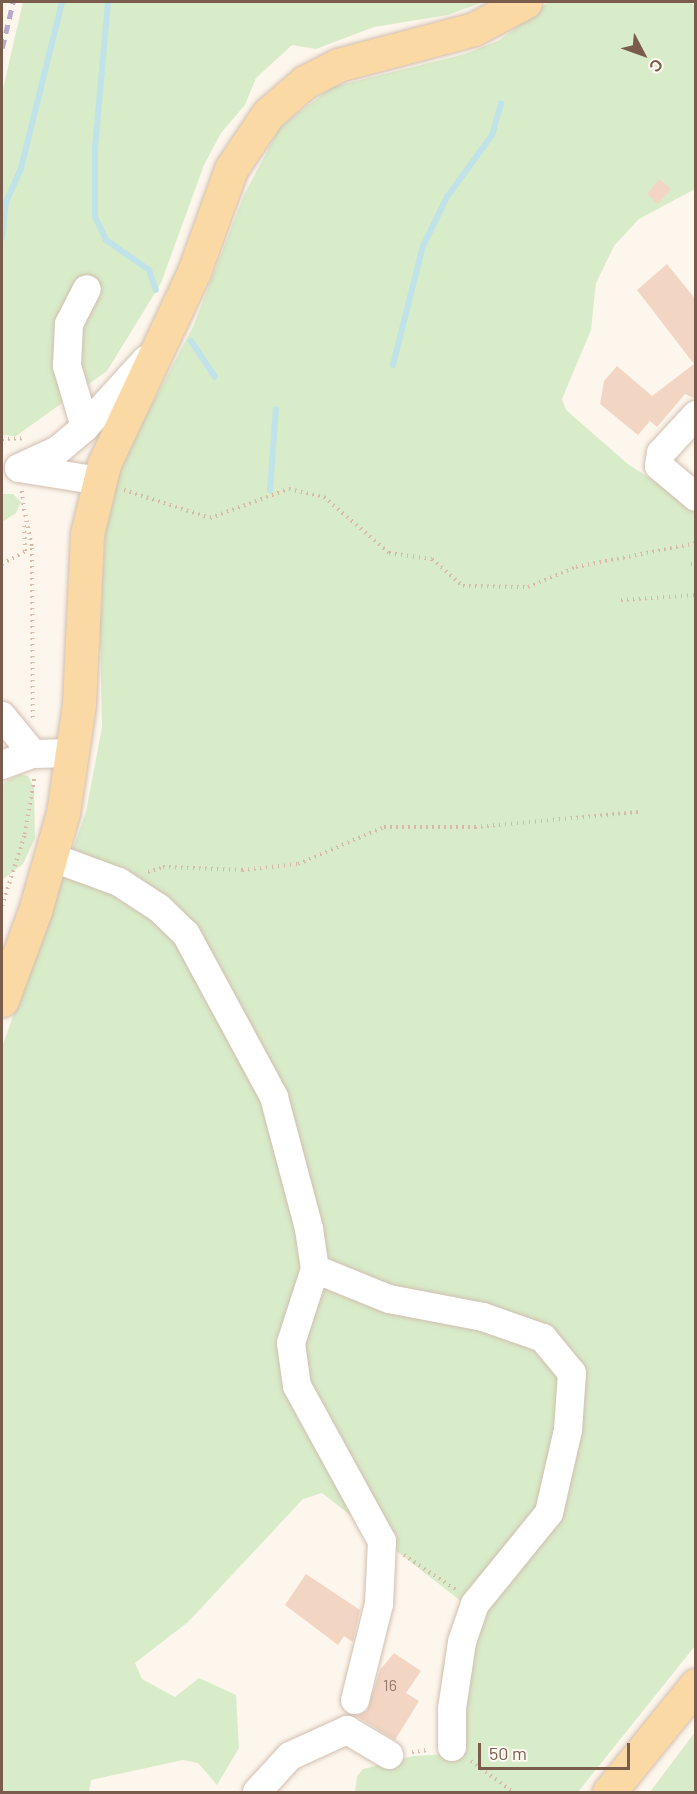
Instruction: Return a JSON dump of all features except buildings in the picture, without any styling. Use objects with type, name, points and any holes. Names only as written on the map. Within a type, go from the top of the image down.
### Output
[{"type":"main road","points":[[2,1000],[51,857],[73,753],[87,534],[100,481],[115,437],[194,272],[231,169],[268,114],[288,94],[338,65],[474,29],[525,2]]},
{"type":"main road","points":[[609,1792],[696,1684]]},
{"type":"street","points":[[85,428],[67,366],[69,324],[87,289]]},
{"type":"street","points":[[10,466],[58,450],[85,428],[159,345]]},
{"type":"street","points":[[696,415],[661,453],[658,466],[696,497]]},
{"type":"street","points":[[10,466],[100,481]]},
{"type":"street","points":[[2,716],[33,753]]},
{"type":"street","points":[[2,765],[33,753],[73,753]]},
{"type":"street","points":[[51,857],[119,882],[159,908],[186,934],[274,1097],[309,1229],[315,1269],[291,1343],[297,1386],[382,1541],[379,1604],[355,1700]]},
{"type":"street","points":[[315,1269],[389,1299],[483,1317],[543,1338],[572,1373],[568,1430],[549,1513],[475,1604],[462,1642],[452,1709],[452,1747]]},
{"type":"street","points":[[257,1792],[290,1756],[347,1730],[389,1755]]},
{"type":"path","points":[[2,564],[25,551],[10,466]]},
{"type":"path","points":[[100,481],[210,518],[289,489],[324,497],[388,553],[432,560],[463,586],[528,586],[576,567],[696,543]]},
{"type":"path","points":[[621,600],[696,594]]},
{"type":"path","points":[[119,882],[163,867],[242,870],[298,864],[384,827],[475,827],[639,812]]},
{"type":"path","points":[[382,1541],[475,1604]]},
{"type":"path","points":[[389,1755],[452,1747],[513,1792]]},
{"type":"green space","points":[[23,2],[483,2],[448,15],[374,27],[316,49],[292,45],[256,78],[245,105],[221,133],[204,165],[161,283],[107,371],[16,436],[2,435],[2,93]]},
{"type":"green space","points":[[548,2],[692,2],[696,9],[695,189],[639,219],[614,246],[596,283],[591,330],[562,399],[566,410],[629,465],[695,507],[695,1646],[578,1792],[355,1792],[357,1776],[363,1769],[413,1756],[448,1754],[440,1694],[442,1671],[448,1650],[471,1609],[322,1493],[303,1499],[188,1622],[135,1663],[142,1679],[175,1697],[199,1678],[236,1695],[239,1748],[217,1785],[198,1763],[183,1760],[91,1780],[89,1792],[2,1792],[2,1047],[86,812],[102,727],[100,627],[106,519],[118,468],[193,327],[244,195],[280,127],[332,87],[465,54],[500,40]]},
{"type":"green space","points":[[2,494],[13,494],[21,502],[16,513],[2,522]]},
{"type":"green space","points":[[20,774],[28,776],[34,788],[35,838],[23,864],[2,880],[2,784]]},
{"type":"green space","points":[[695,1732],[695,1792],[650,1792]]},
{"type":"waterway","points":[[2,238],[6,202],[21,168],[62,2]]},
{"type":"waterway","points":[[108,2],[95,147],[95,217],[106,240],[149,270],[156,290]]},
{"type":"waterway","points":[[393,365],[423,246],[447,197],[492,135],[501,103]]},
{"type":"waterway","points":[[191,341],[215,377]]},
{"type":"waterway","points":[[270,490],[276,409]]},
{"type":"railway","points":[[2,48],[13,2]]}]
